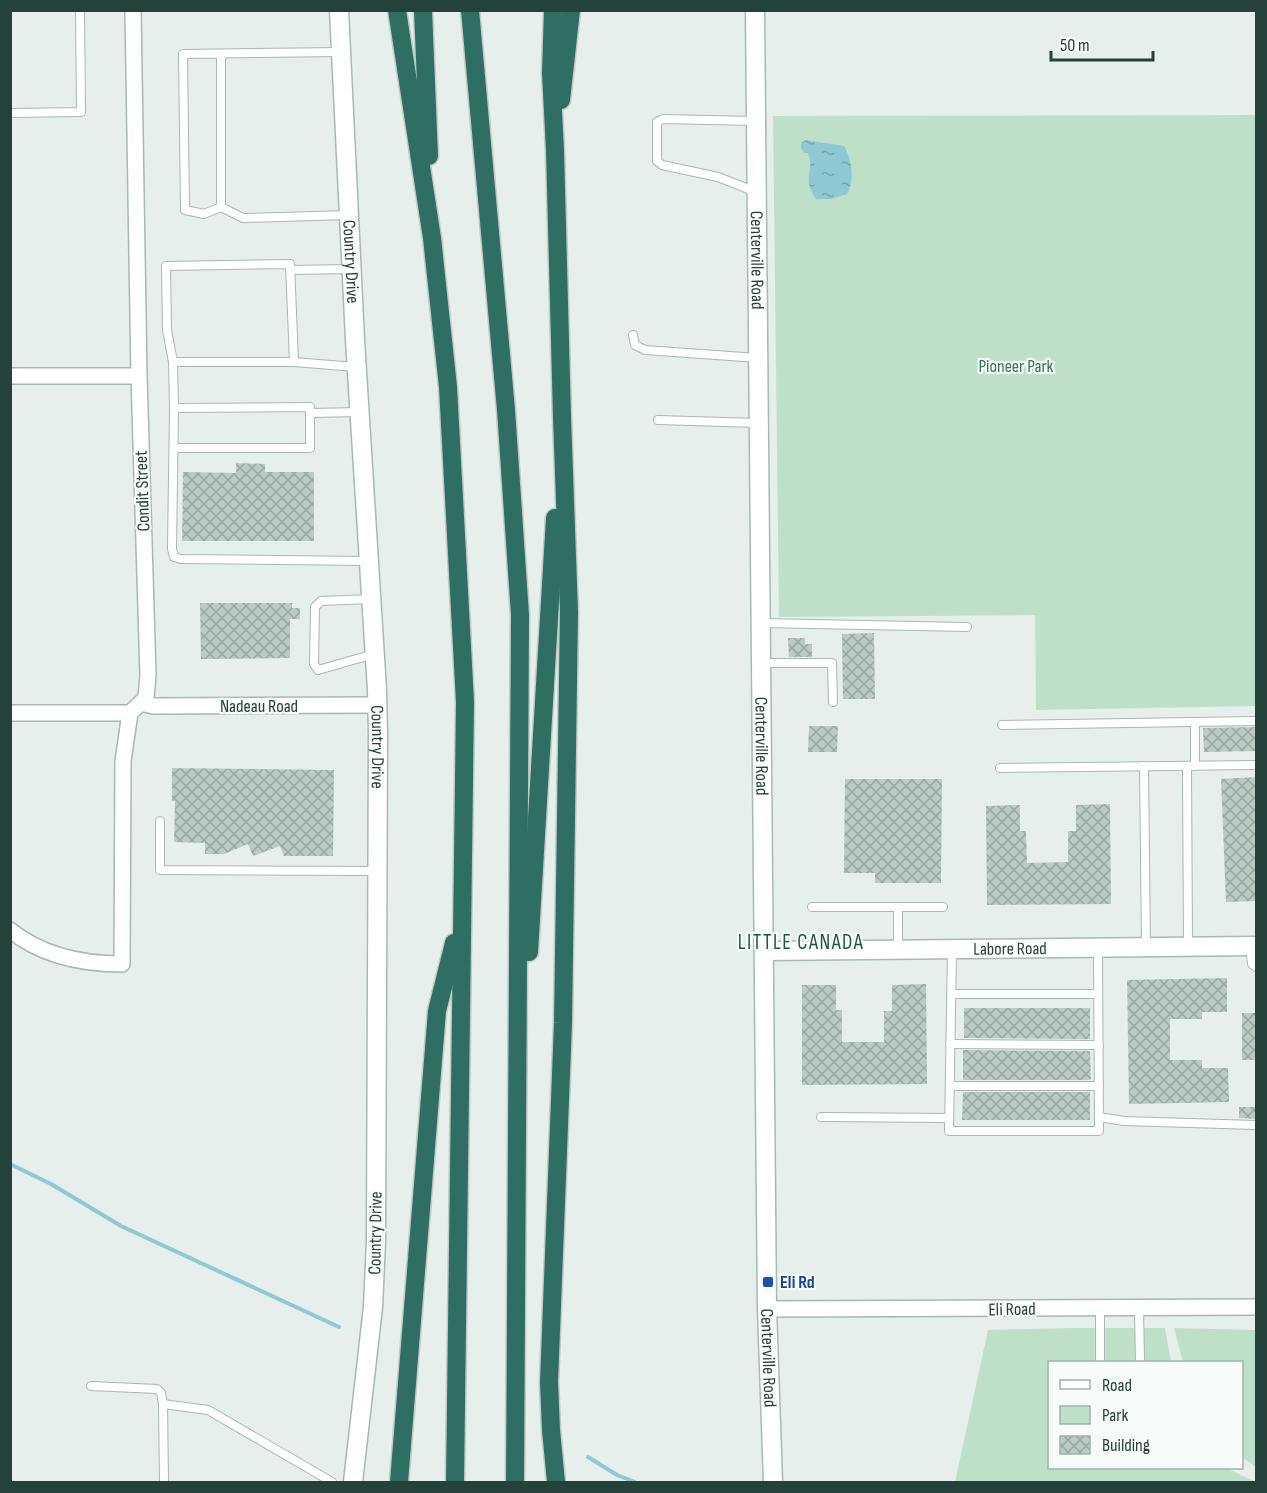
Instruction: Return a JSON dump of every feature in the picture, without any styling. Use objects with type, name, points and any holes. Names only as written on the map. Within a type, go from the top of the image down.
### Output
[{"type":"highway","points":[[398,10],[432,238],[448,387],[465,702],[455,1482]]},
{"type":"highway","points":[[423,10],[432,238]]},
{"type":"highway","points":[[470,10],[506,410],[520,615],[515,1482]]},
{"type":"highway","points":[[553,10],[551,73],[569,624],[562,1046],[549,1382],[550,1430],[556,1482]]},
{"type":"highway","points":[[555,150],[571,10]]},
{"type":"highway","points":[[516,1161],[562,417]]},
{"type":"highway","points":[[399,1482],[437,1011],[461,912]]},
{"type":"street","name":"Condit Street","points":[[10,930],[35,946],[63,957],[97,964],[122,964],[123,761],[135,708],[146,698],[148,675],[139,376],[133,10]]},
{"type":"street","name":"Country Drive","points":[[339,10],[377,705],[375,1269],[353,1482]]},
{"type":"street","name":"Centerville Road","points":[[755,10],[767,1309],[773,1482]]},
{"type":"street","points":[[10,376],[139,376]]},
{"type":"street","name":"Nadeau Road","points":[[10,712],[165,706],[377,705]]},
{"type":"street","name":"Labore Road","points":[[765,951],[1253,946]]},
{"type":"street","name":"Eli Road","points":[[767,1309],[1257,1307]]},
{"type":"lane","points":[[10,113],[81,112],[80,10]]},
{"type":"lane","points":[[342,52],[183,54],[185,210],[204,214],[221,207],[243,218],[350,215]]},
{"type":"lane","points":[[221,54],[221,207]]},
{"type":"lane","points":[[757,121],[663,119],[657,123],[657,161],[662,165],[718,177],[758,192]]},
{"type":"lane","points":[[294,362],[290,264],[166,266],[167,330],[173,362],[172,549],[174,557],[181,559],[369,561]]},
{"type":"lane","points":[[290,270],[352,269]]},
{"type":"lane","points":[[633,335],[635,345],[645,350],[759,358]]},
{"type":"lane","points":[[173,362],[294,362],[357,367]]},
{"type":"lane","points":[[174,408],[310,407],[309,448],[174,448]]},
{"type":"lane","points":[[310,413],[360,412]]},
{"type":"lane","points":[[658,420],[760,423]]},
{"type":"lane","points":[[371,599],[321,601],[315,607],[314,664],[318,670],[374,654]]},
{"type":"lane","points":[[761,624],[967,627]]},
{"type":"lane","points":[[762,663],[832,663],[833,702]]},
{"type":"lane","points":[[1002,725],[1257,721]]},
{"type":"lane","points":[[1188,947],[1191,766],[1195,722]]},
{"type":"lane","points":[[1000,768],[1257,765]]},
{"type":"lane","points":[[1144,766],[1146,948]]},
{"type":"lane","points":[[160,821],[160,870],[377,871]]},
{"type":"lane","points":[[812,907],[943,907]]},
{"type":"lane","points":[[898,907],[898,950]]},
{"type":"lane","points":[[1253,946],[1252,964],[1257,967]]},
{"type":"lane","points":[[952,950],[949,1131],[1099,1131],[1098,948]]},
{"type":"lane","points":[[951,994],[1098,994]]},
{"type":"lane","points":[[950,1044],[1099,1044]]},
{"type":"lane","points":[[950,1086],[1099,1086]]},
{"type":"lane","points":[[821,1117],[949,1118]]},
{"type":"lane","points":[[1099,1117],[1124,1121],[1257,1125]]},
{"type":"lane","points":[[1139,1308],[1140,1361]]},
{"type":"lane","points":[[1100,1309],[1100,1361]]},
{"type":"lane","points":[[91,1386],[157,1389],[161,1393],[164,1482]]},
{"type":"lane","points":[[163,1404],[208,1410],[332,1482]]},
{"type":"green space","name":"Pioneer Park","points":[[1256,115],[1256,706],[1036,710],[1035,615],[779,617],[773,116]]},
{"type":"green space","points":[[1165,1328],[1171,1361],[1048,1361],[1048,1469],[1228,1469],[1256,1482],[955,1482],[988,1330]]},
{"type":"green space","points":[[1174,1328],[1256,1330],[1256,1467],[1243,1458],[1243,1361],[1183,1361]]},
{"type":"water","points":[[806,140],[844,146],[852,170],[847,194],[832,199],[816,199],[809,185],[810,159],[808,153],[804,153],[801,148],[801,143]]},
{"type":"building","points":[[236,463],[265,464],[265,472],[314,472],[314,541],[182,541],[183,472],[236,473]]},
{"type":"building","points":[[200,603],[292,603],[292,608],[300,608],[300,619],[290,619],[290,658],[201,659]]},
{"type":"building","points":[[874,633],[875,699],[843,699],[842,634]]},
{"type":"building","points":[[788,638],[805,638],[805,644],[812,644],[812,657],[789,657]]},
{"type":"building","points":[[809,726],[838,726],[837,752],[808,752]]},
{"type":"building","points":[[1257,727],[1257,751],[1204,752],[1203,728]]},
{"type":"building","points":[[172,768],[334,770],[333,856],[284,856],[280,846],[253,856],[248,844],[224,854],[205,854],[205,843],[174,842],[175,801],[172,801]]},
{"type":"building","points":[[1257,777],[1257,901],[1226,902],[1221,779]]},
{"type":"building","points":[[845,779],[942,779],[941,883],[875,883],[875,873],[844,873]]},
{"type":"building","points":[[1110,804],[1111,904],[987,905],[986,806],[1020,805],[1020,831],[1026,831],[1027,863],[1068,862],[1068,831],[1076,831],[1076,805]]},
{"type":"building","points":[[1227,978],[1227,1012],[1202,1012],[1202,1019],[1170,1019],[1170,1060],[1202,1060],[1202,1068],[1228,1068],[1229,1102],[1129,1104],[1127,980]]},
{"type":"building","points":[[926,984],[927,1084],[802,1085],[802,985],[836,985],[836,1010],[842,1010],[842,1042],[884,1042],[884,1011],[892,1011],[892,985]]},
{"type":"building","points":[[964,1008],[1090,1008],[1090,1039],[964,1038]]},
{"type":"building","points":[[1242,1013],[1257,1013],[1257,1060],[1242,1060]]},
{"type":"building","points":[[963,1050],[1090,1051],[1091,1078],[1090,1080],[963,1080]]},
{"type":"building","points":[[963,1092],[1090,1092],[1090,1120],[962,1120]]},
{"type":"building","points":[[1239,1107],[1257,1107],[1257,1119],[1239,1118]]},
{"type":"waterway","points":[[10,1164],[51,1184],[121,1226],[339,1327]]},
{"type":"waterway","points":[[588,1457],[617,1475],[635,1482]]},
{"type":"place","name":"Eli Rd","points":[[768,1282]]},
{"type":"district","name":"LITTLE CANADA","points":[[801,942]]}]
